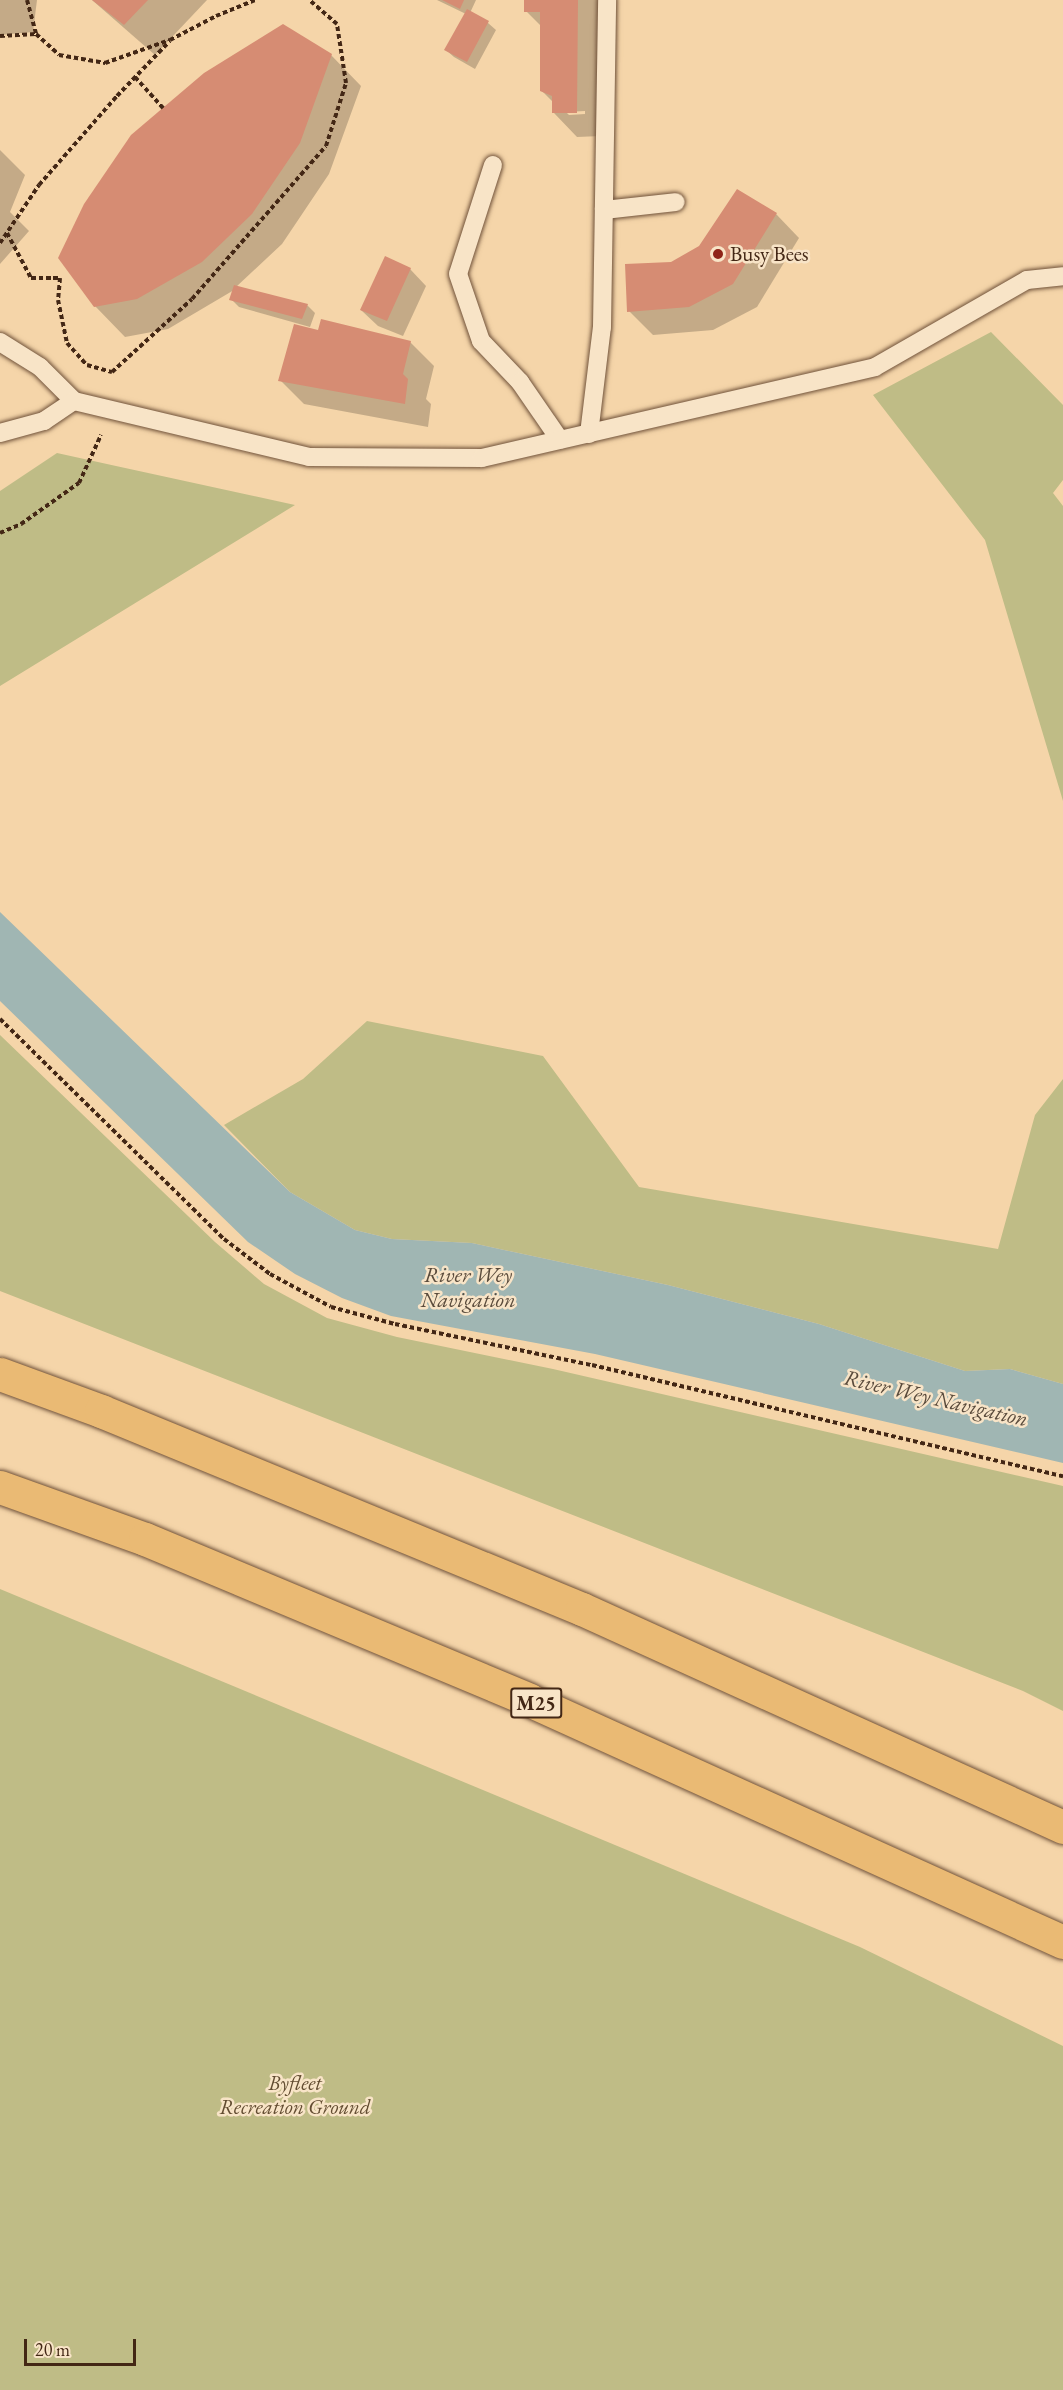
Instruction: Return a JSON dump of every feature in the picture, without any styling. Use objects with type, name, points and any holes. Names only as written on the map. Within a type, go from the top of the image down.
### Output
[{"type":"highway","points":[[0,1374],[100,1411],[582,1609],[1063,1827]]},
{"type":"highway","name":"M25","points":[[0,1486],[145,1539],[529,1700],[1063,1942]]},
{"type":"lane","points":[[589,434],[602,327],[607,0]]},
{"type":"lane","points":[[493,165],[458,274],[481,341],[520,382],[560,440]]},
{"type":"lane","points":[[604,210],[676,202]]},
{"type":"lane","points":[[0,342],[40,367],[74,400],[309,457],[482,458],[875,367],[1026,280],[1063,276]]},
{"type":"lane","points":[[0,433],[44,421],[74,400]]},
{"type":"path","points":[[27,0],[36,34],[59,55],[105,63],[170,40],[216,16],[255,0]]},
{"type":"path","points":[[0,532],[21,524],[79,483],[100,437],[112,372],[192,299],[326,146],[346,83],[337,24],[309,0]]},
{"type":"path","points":[[0,36],[36,34]]},
{"type":"path","points":[[0,243],[39,185],[170,40]]},
{"type":"path","points":[[135,77],[163,108]]},
{"type":"path","points":[[7,233],[31,278],[60,278],[57,300],[67,343],[87,365],[112,372]]},
{"type":"path","points":[[0,1019],[224,1239],[270,1274],[331,1307],[395,1324],[604,1367],[1063,1476]]},
{"type":"green space","points":[[991,332],[1063,405],[1063,480],[1053,493],[1063,506],[1063,801],[985,540],[873,395]]},
{"type":"green space","points":[[57,453],[295,505],[0,686],[0,491]]},
{"type":"green space","points":[[367,1021],[543,1056],[639,1187],[998,1249],[1035,1115],[1063,1079],[1063,1384],[1010,1369],[965,1371],[819,1324],[668,1285],[472,1243],[392,1239],[355,1230],[290,1192],[224,1125],[303,1079]]},
{"type":"green space","points":[[0,1035],[215,1242],[264,1284],[327,1318],[397,1337],[553,1369],[1063,1486],[1063,1711],[1023,1691],[0,1291]]},
{"type":"green space","name":"Byfleet Recreation Ground","points":[[0,1589],[860,1947],[1063,2046],[1063,2390],[0,2390]]},
{"type":"water","name":"River Wey Navigation","points":[[0,912],[290,1192],[355,1230],[392,1239],[472,1243],[668,1285],[819,1324],[965,1371],[1010,1369],[1063,1384],[1063,1463],[595,1354],[391,1316],[342,1298],[295,1274],[248,1242],[0,1001]]},
{"type":"building","points":[[92,0],[148,0],[124,25]]},
{"type":"building","points":[[442,0],[464,0],[460,9]]},
{"type":"building","points":[[524,0],[578,0],[577,113],[552,113],[552,96],[540,91],[540,12],[524,12]]},
{"type":"building","points":[[467,9],[489,21],[467,62],[444,50]]},
{"type":"building","points":[[283,24],[332,54],[300,143],[252,214],[202,262],[137,299],[94,307],[58,258],[84,204],[131,135],[204,73]]},
{"type":"building","name":"Busy Bees","points":[[737,189],[777,213],[733,284],[689,307],[627,312],[625,264],[671,262],[699,246]]},
{"type":"building","points":[[385,256],[411,268],[387,321],[360,310]]},
{"type":"building","points":[[234,285],[308,304],[302,319],[229,300]]},
{"type":"building","points":[[321,319],[411,341],[403,374],[408,379],[405,404],[278,381],[294,324],[318,330]]},
{"type":"place","name":"Busy Bees","points":[[718,254]]}]
